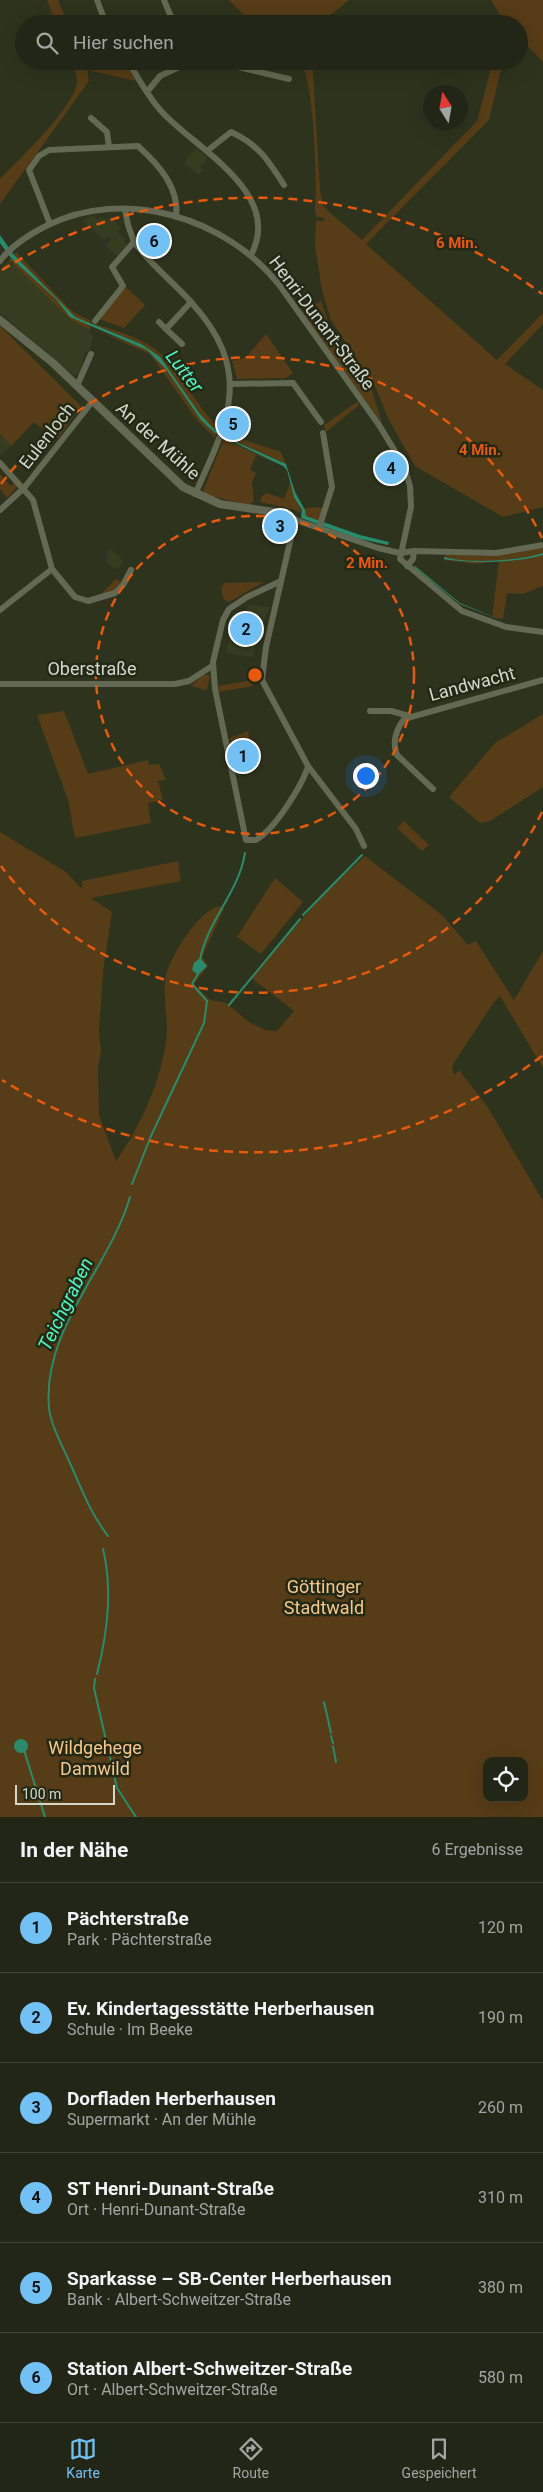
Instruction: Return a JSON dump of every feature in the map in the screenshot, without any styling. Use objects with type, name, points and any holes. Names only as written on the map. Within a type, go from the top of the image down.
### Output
[{"type":"street","points":[[97,0],[103,15]]},
{"type":"street","points":[[164,0],[170,15]]},
{"type":"street","points":[[134,70],[162,112],[208,151],[231,174],[254,209],[260,232],[258,243],[251,255]]},
{"type":"street","points":[[147,92],[160,76],[173,70]]},
{"type":"street","points":[[251,70],[289,79]]},
{"type":"street","points":[[91,118],[107,132],[109,147]]},
{"type":"street","points":[[208,151],[232,132],[249,141],[262,152],[284,185]]},
{"type":"street","points":[[50,224],[29,172],[39,156],[49,150],[138,146],[157,163],[176,196],[176,216]]},
{"type":"street","points":[[125,210],[134,242],[207,321],[221,343],[227,361],[231,384],[227,414],[218,443],[195,494]]},
{"type":"street","name":"Henri-Dunant-Straße","points":[[1,259],[13,247],[50,224],[87,212],[125,210],[176,216],[218,233],[251,255],[280,286],[379,425],[404,466],[410,486],[411,507],[400,553]]},
{"type":"street","points":[[95,321],[123,286],[112,267],[134,242]]},
{"type":"street","points":[[166,329],[191,302]]},
{"type":"street","name":"An der Mühle","points":[[0,320],[53,363],[174,480],[195,494],[220,504],[274,512],[295,520],[321,525],[378,548],[400,553]]},
{"type":"street","points":[[159,322],[182,344]]},
{"type":"street","points":[[77,386],[91,354]]},
{"type":"street","points":[[231,384],[293,383],[321,422]]},
{"type":"street","name":"Eulenloch","points":[[0,510],[24,488],[92,402]]},
{"type":"street","points":[[321,525],[332,487],[323,433]]},
{"type":"street","name":"Eulenloch","points":[[0,463],[24,488]]},
{"type":"street","points":[[24,488],[36,510],[52,569],[75,597],[88,601],[115,593],[123,586],[131,570]]},
{"type":"street","points":[[295,520],[266,647],[262,678],[308,767],[356,829],[364,846]]},
{"type":"street","points":[[543,545],[496,553],[414,551],[400,553],[400,559],[407,566],[462,611],[506,627],[543,632]]},
{"type":"street","points":[[407,566],[413,559],[414,551]]},
{"type":"street","points":[[0,610],[52,569]]},
{"type":"street","points":[[280,581],[240,600],[229,609],[224,620],[212,666],[244,838],[248,841],[256,840],[278,817],[299,788],[308,767]]},
{"type":"street","name":"Oberstraße","points":[[0,684],[183,683],[212,666]]},
{"type":"street","name":"Landwacht","points":[[433,789],[397,755],[394,748],[399,726],[404,719],[543,680]]},
{"type":"street","name":"Landwacht","points":[[370,711],[397,712],[410,716]]},
{"type":"shaded area","points":[[196,148],[208,158],[200,167],[203,170],[198,175],[184,163]]},
{"type":"shaded area","points":[[93,216],[98,219],[101,216],[106,220],[110,216],[121,228],[117,232],[128,244],[117,256],[105,245],[111,239],[107,236],[104,240],[83,221]]},
{"type":"shaded area","points":[[0,235],[14,255],[75,317],[141,344],[160,357],[199,413],[212,427],[225,437],[286,464],[295,492],[305,510],[306,516],[360,535],[389,542],[388,545],[356,538],[301,518],[302,510],[294,497],[287,470],[283,466],[215,433],[201,420],[166,369],[147,350],[70,317],[56,299],[11,258],[0,243]]},
{"type":"shaded area","points":[[154,237],[168,249],[160,259],[147,245]]},
{"type":"shaded area","points":[[9,260],[72,321],[90,330],[89,333],[93,336],[90,351],[85,353],[80,374],[73,375],[0,313],[0,270]]},
{"type":"shaded area","points":[[0,434],[11,446],[0,456]]},
{"type":"shaded area","points":[[110,548],[124,561],[117,570],[105,561],[108,557],[106,554]]},
{"type":"shaded area","points":[[543,553],[543,555],[532,558],[494,562],[467,562],[444,559],[444,557],[494,561]]},
{"type":"shaded area","points":[[415,566],[460,603],[503,621],[460,604]]},
{"type":"shaded area","points":[[248,605],[270,607],[258,637],[253,657],[226,653],[232,625],[247,609]]},
{"type":"shaded area","points":[[200,958],[207,966],[198,975],[192,970],[194,963]]},
{"type":"shaded area","points":[[21,1739],[26,1741],[28,1746],[26,1751],[21,1753],[16,1751],[14,1746],[16,1741]]},
{"type":"green space","points":[[47,0],[58,0],[64,15],[53,15]]},
{"type":"green space","points":[[229,0],[349,0],[330,15],[244,15]]},
{"type":"green space","points":[[491,0],[543,0],[543,62],[528,46],[528,15],[500,15]]},
{"type":"green space","points":[[74,70],[87,70],[89,81],[0,204],[0,179],[44,133],[66,106],[74,93],[77,83]]},
{"type":"green space","points":[[87,70],[129,70],[136,81]]},
{"type":"green space","points":[[304,70],[312,70],[320,190],[323,205],[362,240],[477,121],[491,70],[501,70],[489,120],[366,244],[497,360],[543,313],[543,324],[505,364],[543,390],[543,507],[503,517],[415,466],[389,420],[375,386],[331,320],[322,290],[315,245],[316,221],[324,221],[325,218],[317,217],[315,211],[314,143]]},
{"type":"green space","points":[[16,252],[72,311],[91,321],[90,330],[72,321],[9,260]]},
{"type":"green space","points":[[127,288],[145,305],[124,328],[99,319],[121,291]]},
{"type":"green space","points":[[321,301],[329,324],[372,391],[382,423],[301,312]]},
{"type":"green space","points":[[95,324],[138,339],[161,354],[176,370],[202,409],[218,426],[215,438],[197,420],[150,354],[93,329],[139,346],[141,344],[94,326]]},
{"type":"green space","points":[[0,326],[81,406],[58,438],[53,437],[34,422],[11,446],[0,434]]},
{"type":"green space","points":[[266,334],[293,373],[286,378],[237,379],[232,361],[246,357]]},
{"type":"green space","points":[[357,402],[359,405],[326,432],[324,425]]},
{"type":"green space","points":[[226,434],[281,452],[286,464],[225,437]]},
{"type":"green space","points":[[224,439],[283,466],[256,455],[250,470],[256,473],[252,482],[254,501],[249,505],[206,495],[203,491]]},
{"type":"green space","points":[[0,474],[11,486],[15,482],[17,487],[7,498],[0,489]]},
{"type":"green space","points":[[290,483],[302,513],[260,502],[262,496],[267,493],[284,499]]},
{"type":"green space","points":[[316,507],[324,509],[320,521],[306,516],[304,509]]},
{"type":"green space","points":[[543,548],[543,586],[522,594],[507,593],[503,619],[492,617],[499,561],[477,564],[444,560],[446,554],[490,556]]},
{"type":"green space","points":[[116,579],[122,583],[111,592],[101,594]]},
{"type":"green space","points":[[264,582],[229,602],[224,600],[221,590],[224,583]]},
{"type":"green space","points":[[203,675],[210,675],[207,690],[191,686]]},
{"type":"green space","points":[[252,680],[253,686],[219,692],[218,686]]},
{"type":"green space","points":[[64,711],[88,774],[148,760],[149,765],[159,764],[166,780],[158,781],[163,800],[148,803],[151,823],[75,838],[68,800],[37,715]]},
{"type":"green space","points":[[543,714],[543,787],[490,821],[480,823],[449,797],[495,743]]},
{"type":"green space","points":[[248,731],[256,770],[237,773],[230,738]]},
{"type":"green space","points":[[404,821],[429,845],[422,851],[397,828]]},
{"type":"green space","points":[[0,832],[66,872],[82,889],[82,881],[178,861],[181,881],[91,898],[112,912],[103,972],[99,1031],[101,1051],[98,1068],[99,1115],[116,1161],[141,1119],[159,1074],[166,1042],[165,980],[167,971],[186,936],[194,925],[212,909],[220,906],[224,909],[202,957],[208,966],[194,984],[210,1000],[226,1003],[249,1022],[265,1030],[277,1031],[294,1011],[251,978],[327,890],[365,856],[442,915],[468,945],[476,941],[514,1000],[543,951],[543,1068],[500,996],[494,1002],[452,1066],[454,1075],[459,1070],[487,1106],[543,1201],[543,1817],[0,1817]]},
{"type":"green space","points":[[275,878],[303,902],[261,954],[237,937]]},
{"type":"waterway","name":"Teichgraben","points":[[200,960],[209,932],[230,894],[242,867],[245,853]]},
{"type":"waterway","points":[[303,915],[362,855]]},
{"type":"waterway","points":[[229,1005],[300,919]]},
{"type":"waterway","name":"Teichgraben","points":[[132,1184],[151,1136],[204,1023],[207,1001],[192,984],[198,974]]},
{"type":"waterway","name":"Teichgraben","points":[[108,1536],[91,1509],[54,1428],[49,1408],[50,1379],[56,1352],[66,1326],[108,1249],[130,1197]]},
{"type":"waterway","points":[[97,1674],[104,1644],[108,1612],[108,1580],[103,1549]]},
{"type":"waterway","points":[[95,1679],[94,1688],[117,1788],[136,1817]]},
{"type":"waterway","points":[[324,1702],[331,1733]]},
{"type":"waterway","points":[[331,1736],[333,1743]]},
{"type":"waterway","points":[[333,1746],[336,1762]]},
{"type":"waterway","points":[[24,1750],[45,1817]]},
{"type":"place","name":"Station Albert-Schweitzer-Straße","points":[[154,241]]},
{"type":"place","name":"Sparkasse – SB-Center Herberhausen","points":[[233,424]]},
{"type":"place","name":"ST Henri-Dunant-Straße","points":[[391,468]]},
{"type":"place","name":"Dorfladen Herberhausen","points":[[280,526]]},
{"type":"place","name":"Ev. Kindertagesstätte Herberhausen","points":[[246,629]]},
{"type":"place","name":"Pächterstraße","points":[[243,756]]},
{"type":"water label","name":"Lutter","points":[[185,371]]},
{"type":"park label","name":"Göttinger Stadtwald","points":[[324,1597]]},
{"type":"park label","name":"Wildgehege Damwild","points":[[95,1758]]}]
